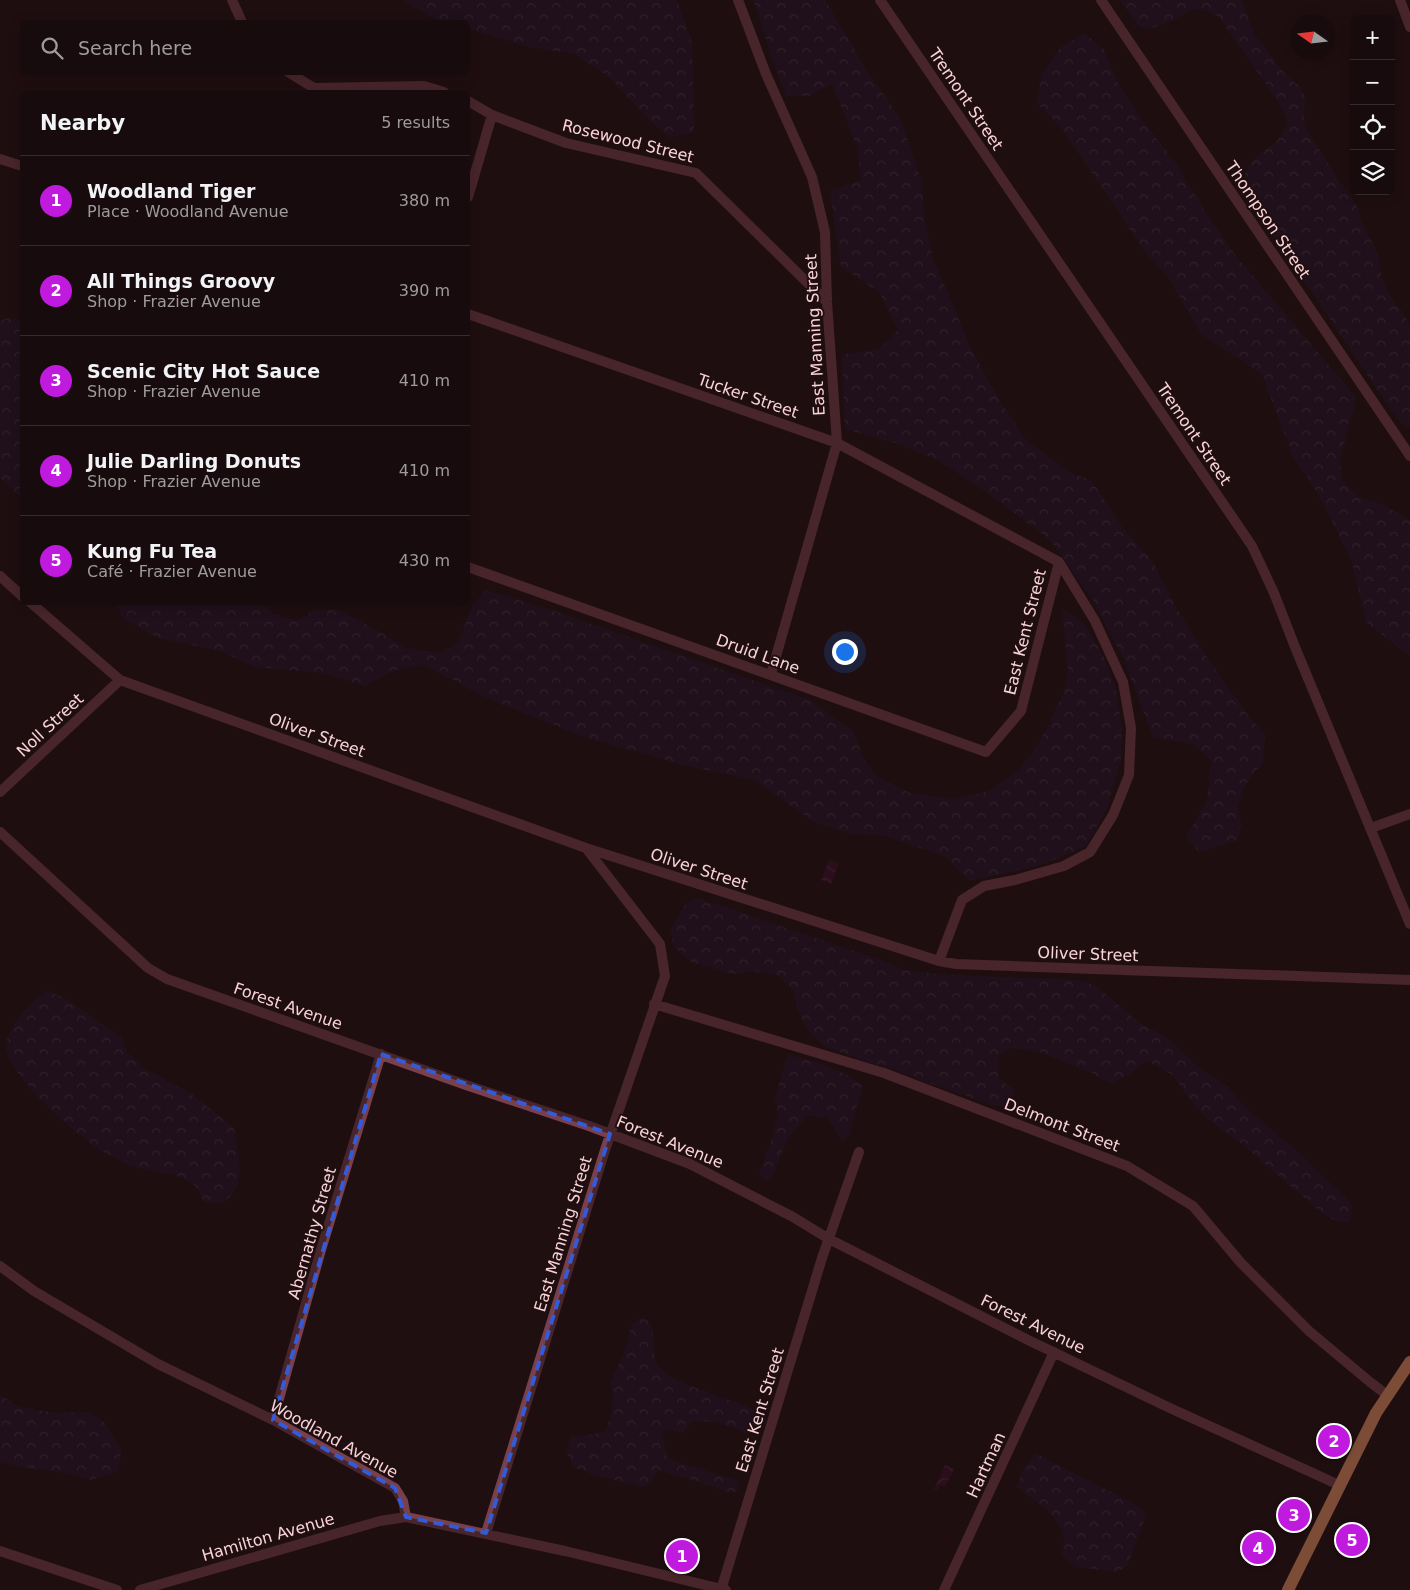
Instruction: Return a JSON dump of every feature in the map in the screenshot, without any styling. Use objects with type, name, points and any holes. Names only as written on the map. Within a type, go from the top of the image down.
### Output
[{"type":"main road","points":[[1288,1590],[1376,1413],[1410,1362]]},
{"type":"street","points":[[232,0],[241,20]]},
{"type":"street","name":"East Manning Street","points":[[738,0],[766,74],[812,178],[825,232],[827,302],[837,443],[771,674]]},
{"type":"street","name":"Tremont Street","points":[[880,0],[1252,546],[1274,593],[1410,924]]},
{"type":"street","name":"Thompson Street","points":[[1101,0],[1410,456]]},
{"type":"street","points":[[1400,0],[1410,27]]},
{"type":"street","points":[[293,75],[314,88],[424,86],[437,90]]},
{"type":"street","name":"Rosewood Street","points":[[470,102],[492,115],[566,143],[696,173],[827,302]]},
{"type":"street","points":[[470,190],[492,115]]},
{"type":"street","points":[[0,159],[20,165]]},
{"type":"street","name":"Tucker Street","points":[[470,315],[837,443],[1059,562]]},
{"type":"street","points":[[939,960],[962,900],[984,886],[1015,880],[1064,866],[1090,852],[1113,815],[1129,775],[1130,728],[1123,682],[1096,621],[1059,562]]},
{"type":"street","name":"East Kent Street","points":[[1022,710],[1059,562]]},
{"type":"street","name":"Druid Lane","points":[[470,568],[986,752],[1022,710]]},
{"type":"street","points":[[0,576],[20,594]]},
{"type":"street","name":"Oliver Street","points":[[33,605],[120,680],[586,848],[939,960],[956,964],[1410,980]]},
{"type":"street","name":"Noll Street","points":[[0,792],[120,680]]},
{"type":"street","points":[[1371,828],[1410,814]]},
{"type":"street","name":"Forest Avenue","points":[[0,832],[148,968],[167,979],[610,1134],[690,1164],[793,1217],[829,1239],[1054,1352],[1172,1409],[1340,1485]]},
{"type":"street","name":"East Manning Street","points":[[486,1533],[610,1134],[664,976],[660,944],[586,848]]},
{"type":"street","name":"Delmont Street","points":[[654,1004],[884,1073],[1127,1166],[1193,1206],[1241,1263],[1309,1330],[1388,1395]]},
{"type":"street","name":"Abernathy Street","points":[[273,1420],[321,1250],[380,1054]]},
{"type":"street","name":"East Kent Street","points":[[723,1590],[819,1266],[859,1152]]},
{"type":"street","name":"Woodland Avenue","points":[[0,1266],[34,1291],[158,1364],[273,1420],[395,1488],[403,1501],[406,1517]]},
{"type":"street","name":"Hartman","points":[[944,1590],[1054,1352]]},
{"type":"street","points":[[406,1517],[486,1533],[723,1590]]},
{"type":"street","name":"Hamilton Avenue","points":[[140,1590],[372,1523],[406,1517]]},
{"type":"street","points":[[0,1551],[116,1590]]},
{"type":"highlighted area","points":[[381,1054],[610,1134],[486,1533],[406,1517],[395,1488],[273,1420]]},
{"type":"green space","points":[[403,0],[677,0],[692,43],[694,132],[670,138],[648,119],[609,77],[574,54],[529,47],[470,30],[470,20],[440,20],[432,18]]},
{"type":"green space","points":[[753,0],[825,0],[868,72],[900,118],[921,179],[925,221],[933,259],[969,345],[997,396],[1026,440],[1071,473],[1092,481],[1122,527],[1153,562],[1176,607],[1209,660],[1249,717],[1265,734],[1263,762],[1244,787],[1238,807],[1241,823],[1238,840],[1199,852],[1186,837],[1207,801],[1211,760],[1193,744],[1153,737],[1123,658],[1093,600],[1050,540],[992,496],[940,461],[899,444],[845,429],[842,355],[879,349],[898,330],[880,293],[841,267],[830,191],[861,180],[857,147],[832,84],[808,96],[786,96]]},
{"type":"green space","points":[[1120,0],[1241,0],[1254,34],[1287,76],[1299,86],[1305,97],[1304,118],[1307,130],[1357,206],[1363,224],[1378,255],[1382,279],[1393,301],[1402,311],[1410,326],[1410,428],[1402,424],[1390,409],[1243,189],[1243,180],[1253,160],[1277,140],[1288,123],[1280,104],[1219,17],[1204,9],[1194,9],[1150,29],[1138,26]]},
{"type":"green space","points":[[1084,33],[1104,49],[1117,82],[1138,115],[1175,162],[1211,221],[1240,261],[1356,397],[1340,460],[1341,479],[1361,498],[1383,505],[1410,520],[1410,656],[1366,622],[1352,562],[1325,507],[1307,476],[1294,460],[1262,374],[1201,334],[1168,277],[1147,255],[1060,126],[1036,103],[1042,74],[1060,48]]},
{"type":"green space","points":[[11,317],[20,319],[20,496],[0,478],[0,321]]},
{"type":"green space","points":[[486,590],[549,609],[812,701],[853,731],[864,759],[879,778],[910,793],[954,799],[989,791],[1018,771],[1038,745],[1064,692],[1068,672],[1062,608],[1084,624],[1103,655],[1115,686],[1122,727],[1121,759],[1107,808],[1086,846],[1041,865],[969,881],[945,856],[880,835],[850,834],[814,822],[755,780],[687,766],[584,737],[489,699],[423,664],[393,671],[365,686],[324,673],[255,667],[220,651],[158,638],[122,618],[117,605],[263,605],[273,613],[297,621],[315,610],[337,609],[406,648],[441,653],[459,641],[472,606]]},
{"type":"green space","points":[[698,898],[881,960],[904,970],[936,974],[1078,980],[1095,985],[1139,1023],[1165,1036],[1196,1065],[1226,1085],[1244,1106],[1291,1146],[1343,1195],[1352,1206],[1349,1222],[1338,1222],[1323,1214],[1238,1141],[1207,1119],[1191,1101],[1173,1075],[1147,1061],[1111,1084],[1092,1073],[1037,1051],[1010,1048],[998,1056],[999,1078],[1013,1090],[1015,1105],[1005,1107],[993,1105],[923,1081],[892,1068],[871,1063],[826,1047],[808,1031],[798,1010],[793,989],[777,975],[754,971],[734,974],[691,962],[673,946],[671,929],[686,903]]},
{"type":"green space","points":[[47,990],[68,1000],[122,1037],[127,1052],[144,1068],[190,1093],[234,1128],[238,1148],[239,1170],[235,1190],[229,1198],[220,1203],[204,1202],[197,1188],[183,1178],[137,1168],[109,1155],[65,1123],[32,1090],[9,1059],[6,1047],[7,1039],[15,1022]]},
{"type":"green space","points":[[788,1054],[837,1070],[863,1085],[849,1136],[842,1140],[826,1117],[808,1116],[788,1138],[771,1180],[765,1181],[759,1174],[772,1138],[778,1114],[775,1098]]},
{"type":"green space","points":[[640,1318],[648,1320],[651,1326],[657,1362],[660,1368],[667,1374],[691,1386],[758,1412],[754,1432],[745,1432],[721,1424],[700,1421],[691,1422],[683,1433],[667,1430],[662,1434],[667,1457],[736,1480],[739,1484],[737,1491],[732,1493],[658,1470],[651,1481],[643,1487],[594,1475],[574,1467],[567,1453],[570,1437],[606,1431],[613,1401],[610,1383],[623,1355],[632,1325]]},
{"type":"green space","points":[[0,1395],[19,1407],[56,1413],[86,1412],[104,1422],[121,1449],[119,1471],[91,1480],[61,1472],[12,1466],[0,1462]]},
{"type":"green space","points":[[1035,1453],[1136,1505],[1147,1513],[1127,1566],[1118,1572],[1076,1567],[1061,1555],[1064,1537],[1056,1521],[1051,1514],[1030,1496],[1016,1487],[1023,1470]]},
{"type":"water","points":[[829,860],[839,863],[831,884],[821,880]]},
{"type":"water","points":[[945,1465],[954,1469],[945,1487],[940,1485],[938,1491],[934,1489]]},
{"type":"place","name":"All Things Groovy","points":[[1334,1441]]},
{"type":"place","name":"Scenic City Hot Sauce","points":[[1294,1515]]},
{"type":"place","name":"Kung Fu Tea","points":[[1352,1540]]},
{"type":"place","name":"Julie Darling Donuts","points":[[1258,1548]]},
{"type":"place","name":"Woodland Tiger","points":[[682,1556]]}]
